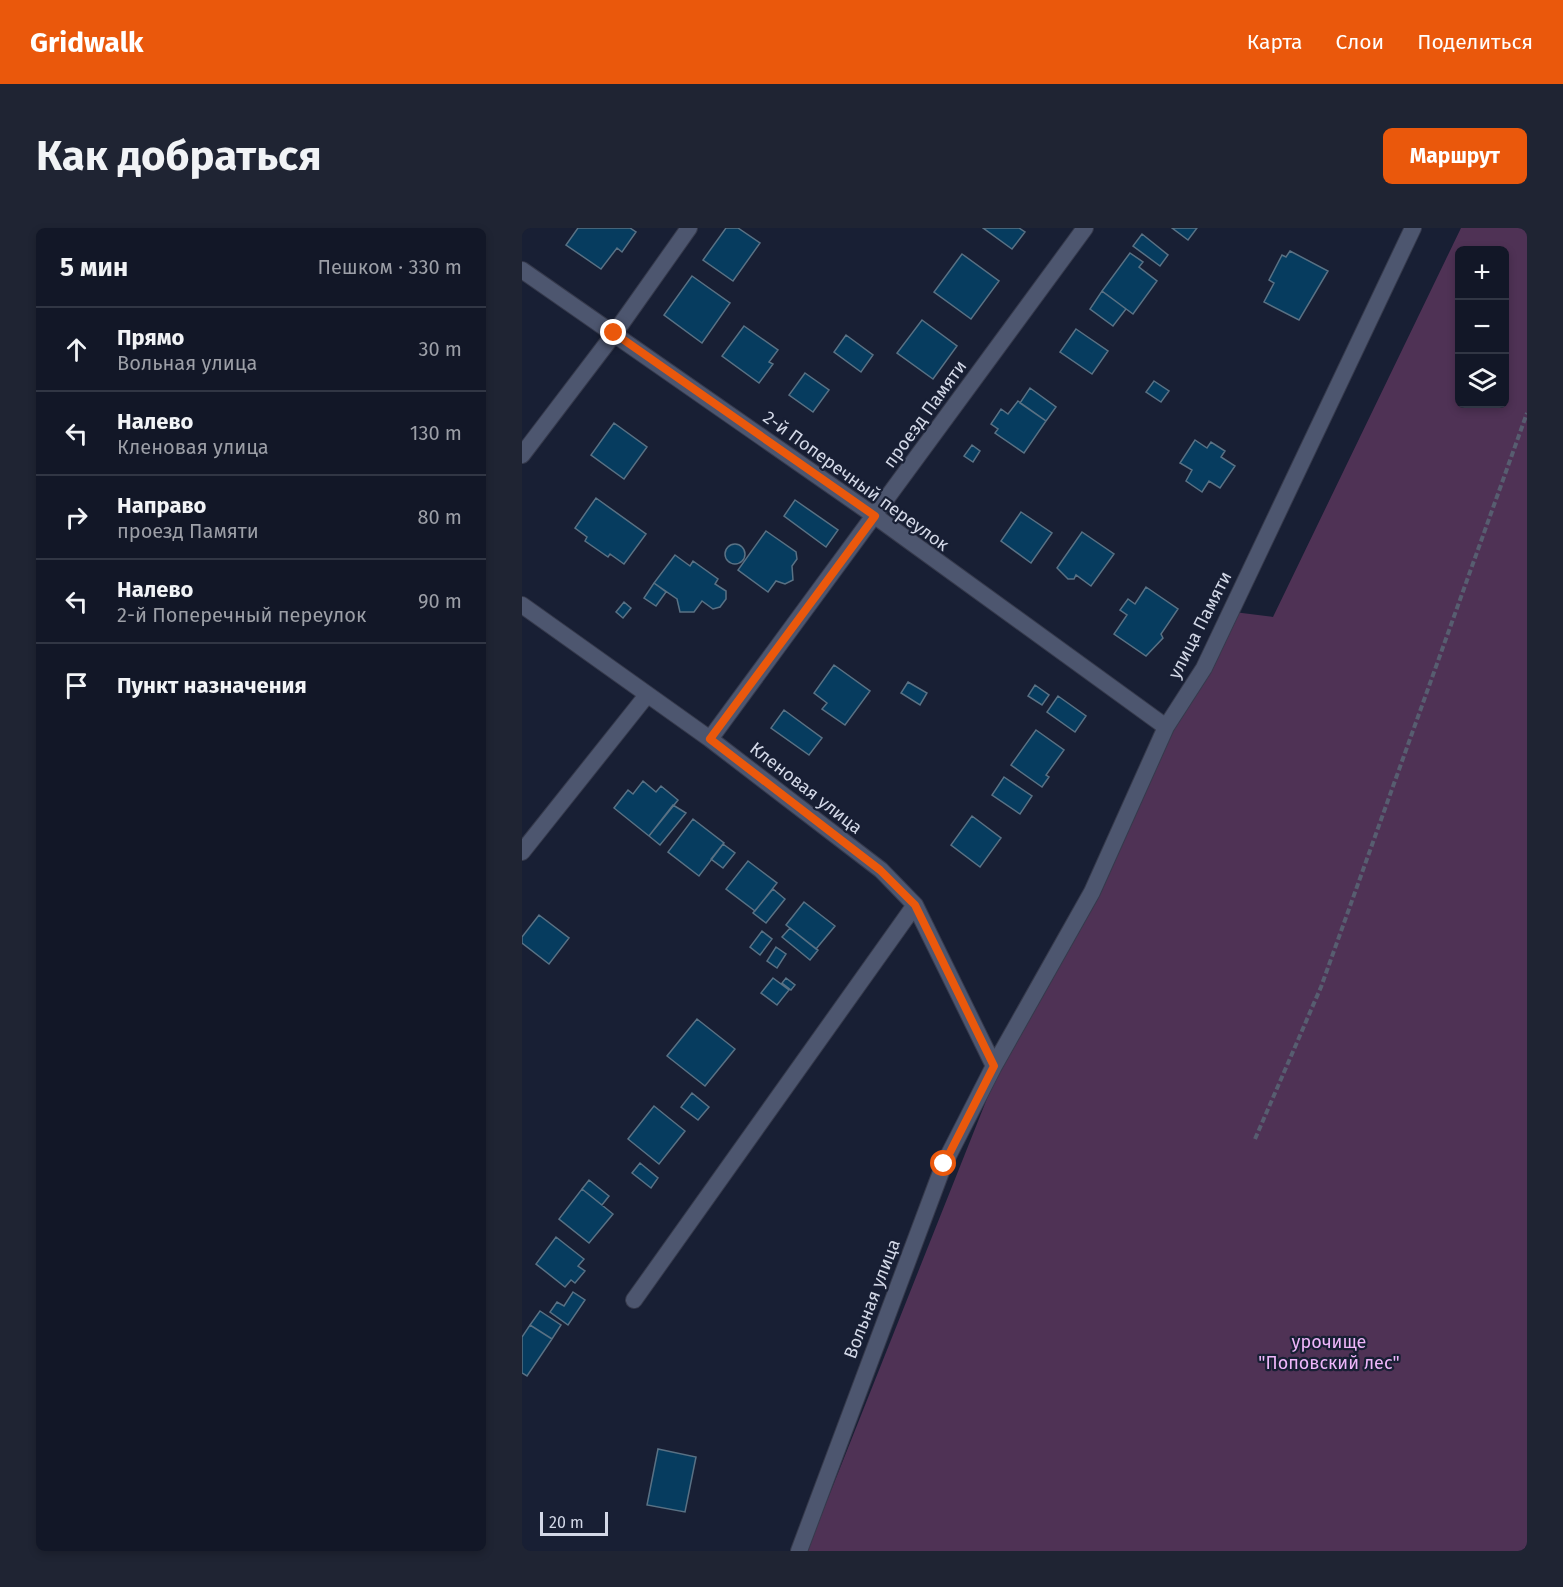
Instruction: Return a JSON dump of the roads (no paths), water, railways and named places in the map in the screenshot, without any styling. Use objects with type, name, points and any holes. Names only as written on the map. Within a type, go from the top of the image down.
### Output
[{"type":"street","points":[[522,455],[614,333],[689,228]]},
{"type":"street","name":"проезд Памяти","points":[[710,739],[1085,228]]},
{"type":"street","name":"улица Памяти","points":[[994,1066],[1092,892],[1166,727],[1204,668],[1413,228]]},
{"type":"street","name":"2-й Поперечный переулок","points":[[522,270],[875,516],[1166,727]]},
{"type":"street","name":"Кленовая улица","points":[[522,605],[710,739],[880,870],[915,905],[994,1066]]},
{"type":"street","points":[[522,852],[647,695]]},
{"type":"street","points":[[634,1300],[915,905]]},
{"type":"street","name":"Вольная улица","points":[[799,1551],[944,1164],[994,1066]]},
{"type":"park label","name":"урочище \"Поповский лес\"","points":[[1329,1352]]}]
